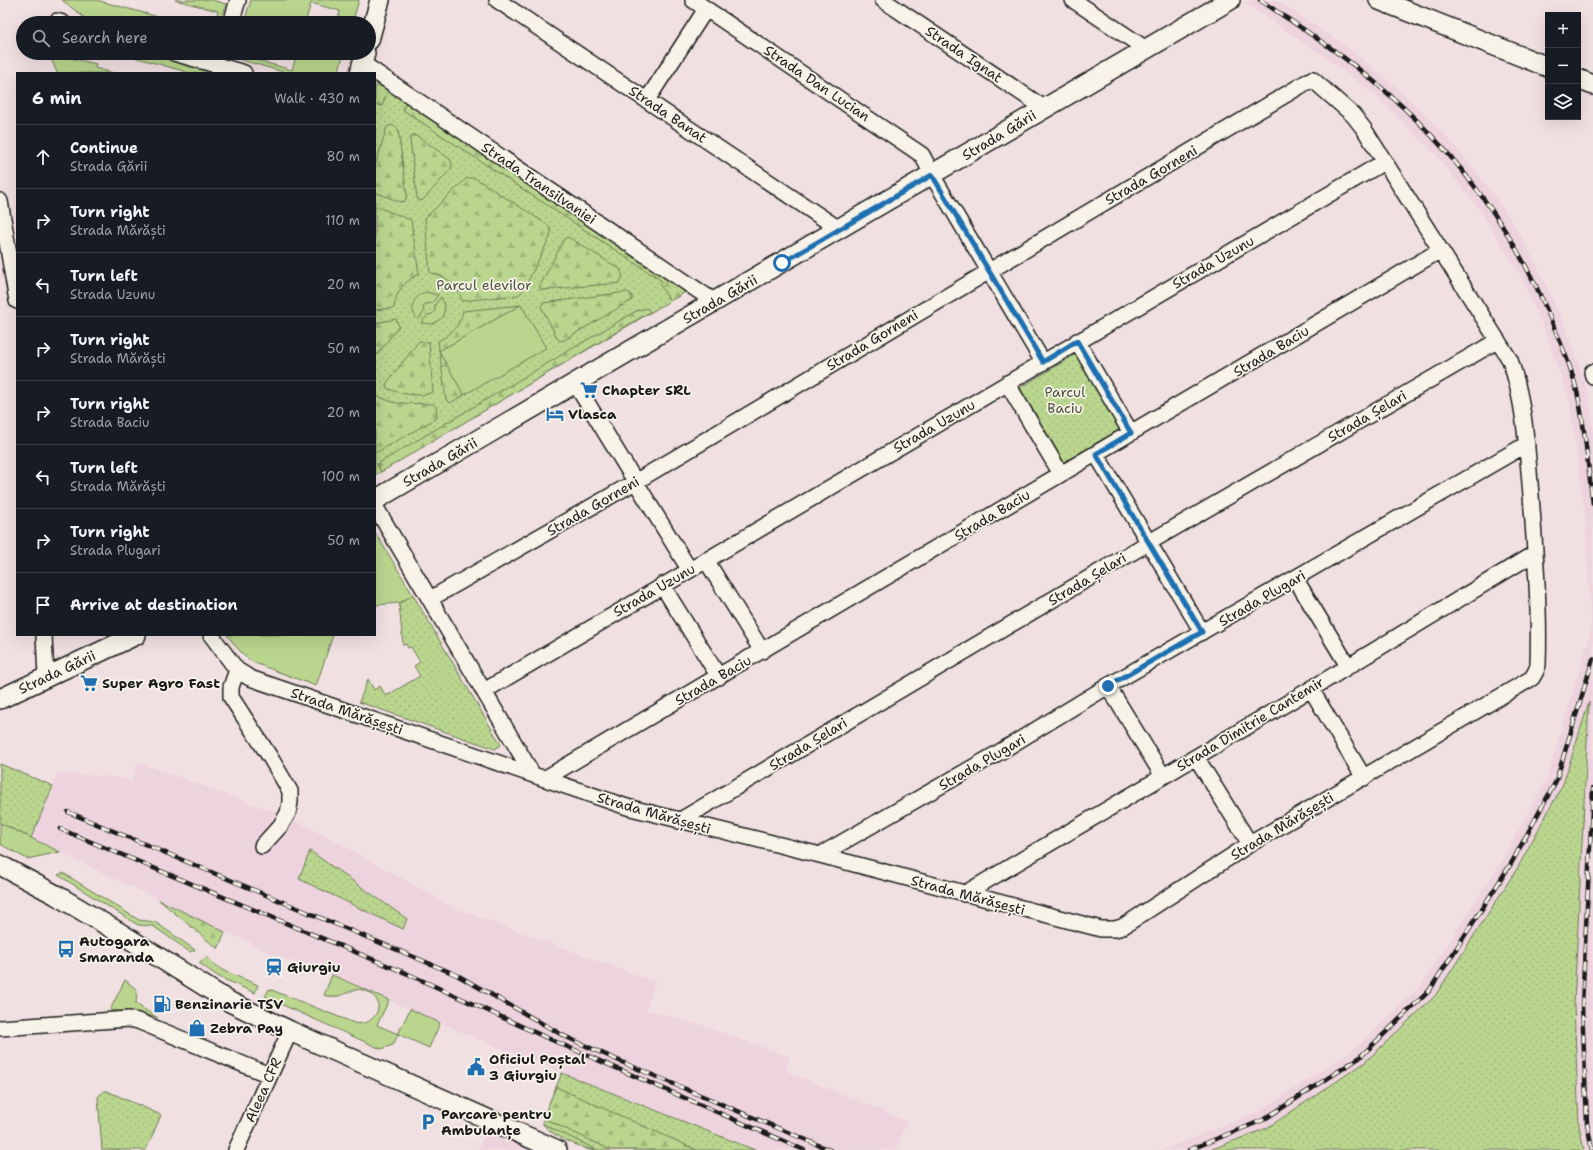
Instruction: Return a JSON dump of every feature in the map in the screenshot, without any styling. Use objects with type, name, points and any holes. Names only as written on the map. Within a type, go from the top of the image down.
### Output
[{"type":"main road","points":[[376,16],[380,0]]},
{"type":"main road","name":"Strada Gării","points":[[376,499],[1230,0]]},
{"type":"main road","points":[[1379,0],[1545,66]]},
{"type":"main road","points":[[1581,80],[1593,85]]},
{"type":"main road","name":"Strada Gării","points":[[0,699],[134,636]]},
{"type":"main road","points":[[0,865],[56,895],[107,925],[230,1002],[290,1031],[557,1150]]},
{"type":"street","points":[[233,16],[237,0]]},
{"type":"street","name":"Strada Banat","points":[[497,0],[839,229]]},
{"type":"street","name":"Strada Dan Lucian","points":[[693,0],[917,150],[922,155],[932,175],[1043,362]]},
{"type":"street","name":"Strada Ignat","points":[[883,0],[1044,108]]},
{"type":"street","points":[[1073,0],[1146,49]]},
{"type":"street","points":[[647,100],[706,9]]},
{"type":"street","points":[[222,60],[242,72]]},
{"type":"street","name":"Strada Transilvaniei","points":[[363,63],[715,302]]},
{"type":"street","name":"Strada Gorneni","points":[[430,599],[635,482],[1312,79],[1353,115],[1384,162]]},
{"type":"street","points":[[1384,162],[1439,251],[1510,360],[1517,381],[1527,444]]},
{"type":"street","name":"Strada Uzunu","points":[[484,691],[689,569],[1384,162]]},
{"type":"street","points":[[0,201],[16,295]]},
{"type":"street","name":"Strada Baciu","points":[[538,777],[762,651],[1439,251]]},
{"type":"street","points":[[1077,341],[1131,433]]},
{"type":"street","name":"Strada Șelari","points":[[679,821],[1148,543],[1497,341]]},
{"type":"street","points":[[575,383],[689,569]]},
{"type":"street","points":[[1007,383],[1061,474]]},
{"type":"street","name":"Strada Mărășești","points":[[212,636],[237,670],[250,678],[627,807],[820,855],[1101,929],[1115,929],[1122,927],[1250,844],[1532,678],[1536,672],[1538,656],[1539,622],[1527,444]]},
{"type":"street","name":"Strada Plugari","points":[[820,855],[998,754],[1108,686],[1527,444]]},
{"type":"street","points":[[1096,454],[1202,632]]},
{"type":"street","points":[[376,508],[484,691],[538,777]]},
{"type":"street","name":"Strada Dimitrie Cantemir","points":[[964,894],[1311,689],[1535,553]]},
{"type":"street","points":[[706,560],[762,651]]},
{"type":"street","points":[[1295,578],[1348,666]]},
{"type":"street","points":[[662,585],[719,676]]},
{"type":"street","points":[[44,636],[46,677]]},
{"type":"street","points":[[237,670],[231,687],[231,697],[290,791],[288,813],[281,825],[262,846]]},
{"type":"street","points":[[1108,686],[1163,776]]},
{"type":"street","points":[[1311,689],[1364,778]]},
{"type":"street","points":[[1196,757],[1250,844]]},
{"type":"street","points":[[0,1028],[129,1019],[138,1021],[269,1075]]},
{"type":"street","name":"Aleea CFR","points":[[236,1150],[290,1031]]},
{"type":"shaded area","points":[[1251,0],[1277,0],[1347,47],[1385,77],[1418,107],[1448,138],[1472,166],[1517,229],[1539,269],[1565,326],[1589,396],[1593,428],[1593,1150],[1156,1150],[1167,1148],[1258,1112],[1353,1050],[1421,985],[1504,857],[1547,777],[1591,631],[1586,526],[1570,403],[1546,334],[1521,277],[1477,206],[1434,153],[1373,94],[1335,64],[1245,3]]},
{"type":"shaded area","points":[[138,762],[286,816],[333,840],[455,908],[655,982],[646,1010],[699,1024],[790,1057],[786,1071],[907,1121],[896,1150],[755,1150],[466,1034],[332,975],[307,966],[306,967],[250,945],[251,942],[225,932],[31,838],[58,773],[114,777],[132,781]]},
{"type":"shaded area","points":[[491,1120],[555,1150],[478,1150]]},
{"type":"green space","points":[[62,0],[96,0],[155,16],[82,16]]},
{"type":"green space","points":[[175,0],[212,0],[226,4],[223,16],[217,16],[218,11]]},
{"type":"green space","points":[[251,0],[359,0],[354,16],[339,16],[340,11],[311,3],[307,16],[246,16]]},
{"type":"green space","points":[[52,60],[79,60],[96,64],[95,68],[109,72],[57,72]]},
{"type":"green space","points":[[144,60],[172,60],[206,70],[205,72],[186,72]]},
{"type":"green space","points":[[242,60],[256,60],[292,70],[295,60],[342,60],[338,72],[284,72]]},
{"type":"green space","name":"Parcul elevilor","points":[[377,82],[687,291],[376,474]]},
{"type":"green space","points":[[377,82],[388,89],[382,106],[376,104]]},
{"type":"green space","points":[[406,101],[687,291],[670,301],[660,285],[662,281],[403,110]]},
{"type":"green space","points":[[392,125],[398,129],[407,196],[405,201],[400,202],[376,192],[376,163],[387,127]]},
{"type":"green space","points":[[412,135],[417,136],[450,159],[452,164],[451,169],[423,200],[419,201],[417,198],[410,139]]},
{"type":"green space","points":[[475,178],[548,225],[551,231],[550,237],[524,289],[518,295],[462,301],[458,290],[450,282],[441,276],[430,273],[425,218],[466,179]]},
{"type":"green space","points":[[376,206],[411,220],[419,274],[409,280],[401,288],[396,297],[394,308],[376,310]]},
{"type":"green space","points":[[568,237],[620,269],[623,277],[619,283],[543,290],[540,289],[540,286],[564,239]]},
{"type":"green space","points":[[426,292],[438,295],[432,303],[425,304],[423,308],[424,312],[418,320],[413,312],[413,303],[418,297]]},
{"type":"green space","points":[[627,292],[632,295],[632,300],[560,341],[557,338],[541,306],[543,303]]},
{"type":"green space","points":[[441,297],[445,305],[443,317],[433,324],[421,323],[428,315],[435,311],[435,305]]},
{"type":"green space","points":[[521,305],[440,351],[464,395],[450,403],[446,400],[438,341],[447,336],[457,326],[463,311]]},
{"type":"green space","points":[[521,305],[546,348],[464,395],[439,351]]},
{"type":"green space","points":[[647,308],[650,312],[381,472],[377,464],[636,311]]},
{"type":"green space","points":[[396,319],[399,326],[376,356],[376,323]]},
{"type":"green space","points":[[419,341],[429,342],[433,392],[416,395],[398,392],[387,388],[386,384]]},
{"type":"green space","name":"Parcul Baciu","points":[[1076,354],[1120,429],[1064,462],[1020,388]]},
{"type":"green space","points":[[377,396],[395,403],[433,404],[436,407],[437,418],[376,452]]},
{"type":"green space","points":[[376,534],[413,595],[399,603],[376,605]]},
{"type":"green space","points":[[413,595],[501,745],[495,749],[359,702],[368,679],[374,690],[380,686],[386,696],[420,676],[414,666],[420,662],[411,647],[408,648],[406,644],[403,645],[399,603]]},
{"type":"green space","points":[[228,636],[333,636],[316,686],[252,662],[239,650]]},
{"type":"green space","points":[[1589,702],[1574,1005],[1579,1126],[1584,1150],[1210,1150],[1267,1128],[1364,1063],[1435,996],[1518,867],[1563,784]]},
{"type":"green space","points":[[0,764],[53,786],[31,838],[0,823]]},
{"type":"green space","points":[[0,823],[60,852],[27,859],[0,844]]},
{"type":"green space","points":[[310,851],[407,919],[403,929],[299,879]]},
{"type":"green space","points":[[63,873],[139,920],[155,922],[195,950],[190,952],[153,926],[138,925],[58,875]]},
{"type":"green space","points":[[159,900],[225,932],[218,949]]},
{"type":"green space","points":[[206,957],[222,970],[258,985],[255,993],[219,977],[199,963]]},
{"type":"green space","points":[[332,975],[389,1000],[377,1025],[398,1034],[393,1045],[381,1049],[265,997],[269,989],[354,1023],[362,1023],[374,1017],[377,1012],[377,1000],[373,995],[366,991],[356,990],[335,996],[324,995]]},
{"type":"green space","points":[[125,980],[137,990],[136,1004],[158,1018],[139,1013],[110,1010]]},
{"type":"green space","points":[[410,1009],[440,1023],[429,1048],[398,1034]]},
{"type":"green space","points":[[562,1073],[755,1150],[589,1150],[551,1132],[543,1124],[543,1118]]},
{"type":"green space","points":[[556,1087],[697,1150],[611,1150],[543,1118]]},
{"type":"green space","points":[[103,1091],[107,1091],[161,1115],[145,1150],[102,1150],[98,1097]]},
{"type":"green space","points":[[543,1124],[597,1150],[568,1141],[553,1133]]},
{"type":"railway","points":[[1260,0],[1350,62],[1405,109],[1456,163],[1500,222],[1536,286],[1571,370],[1581,414],[1593,504]]},
{"type":"railway","points":[[1189,1150],[1263,1120],[1359,1058],[1429,991],[1512,862],[1556,781],[1593,659]]},
{"type":"railway","points":[[1592,1150],[1587,1123],[1582,1005],[1593,788]]},
{"type":"railway","points":[[68,812],[457,975],[564,1036],[830,1150]]},
{"type":"railway","points":[[60,829],[408,974],[545,1037],[804,1150]]},
{"type":"place","name":"Chapter SRL","points":[[589,390]]},
{"type":"place","name":"Vlasca","points":[[555,414]]},
{"type":"place","name":"Super Agro Fast","points":[[89,683]]},
{"type":"place","name":"Autogara Smaranda","points":[[66,949]]},
{"type":"place","name":"Giurgiu","points":[[274,967]]},
{"type":"place","name":"Benzinarie TSV","points":[[162,1004]]},
{"type":"place","name":"Zebra Pay","points":[[197,1028]]},
{"type":"place","name":"Oficiul Poștal 3 Giurgiu","points":[[476,1067]]},
{"type":"place","name":"Parcare pentru Ambulanțe","points":[[428,1122]]},
{"type":"route","points":[[782,263],[932,175],[1043,362],[1077,341],[1131,433],[1096,454],[1202,632],[1108,686]]}]
